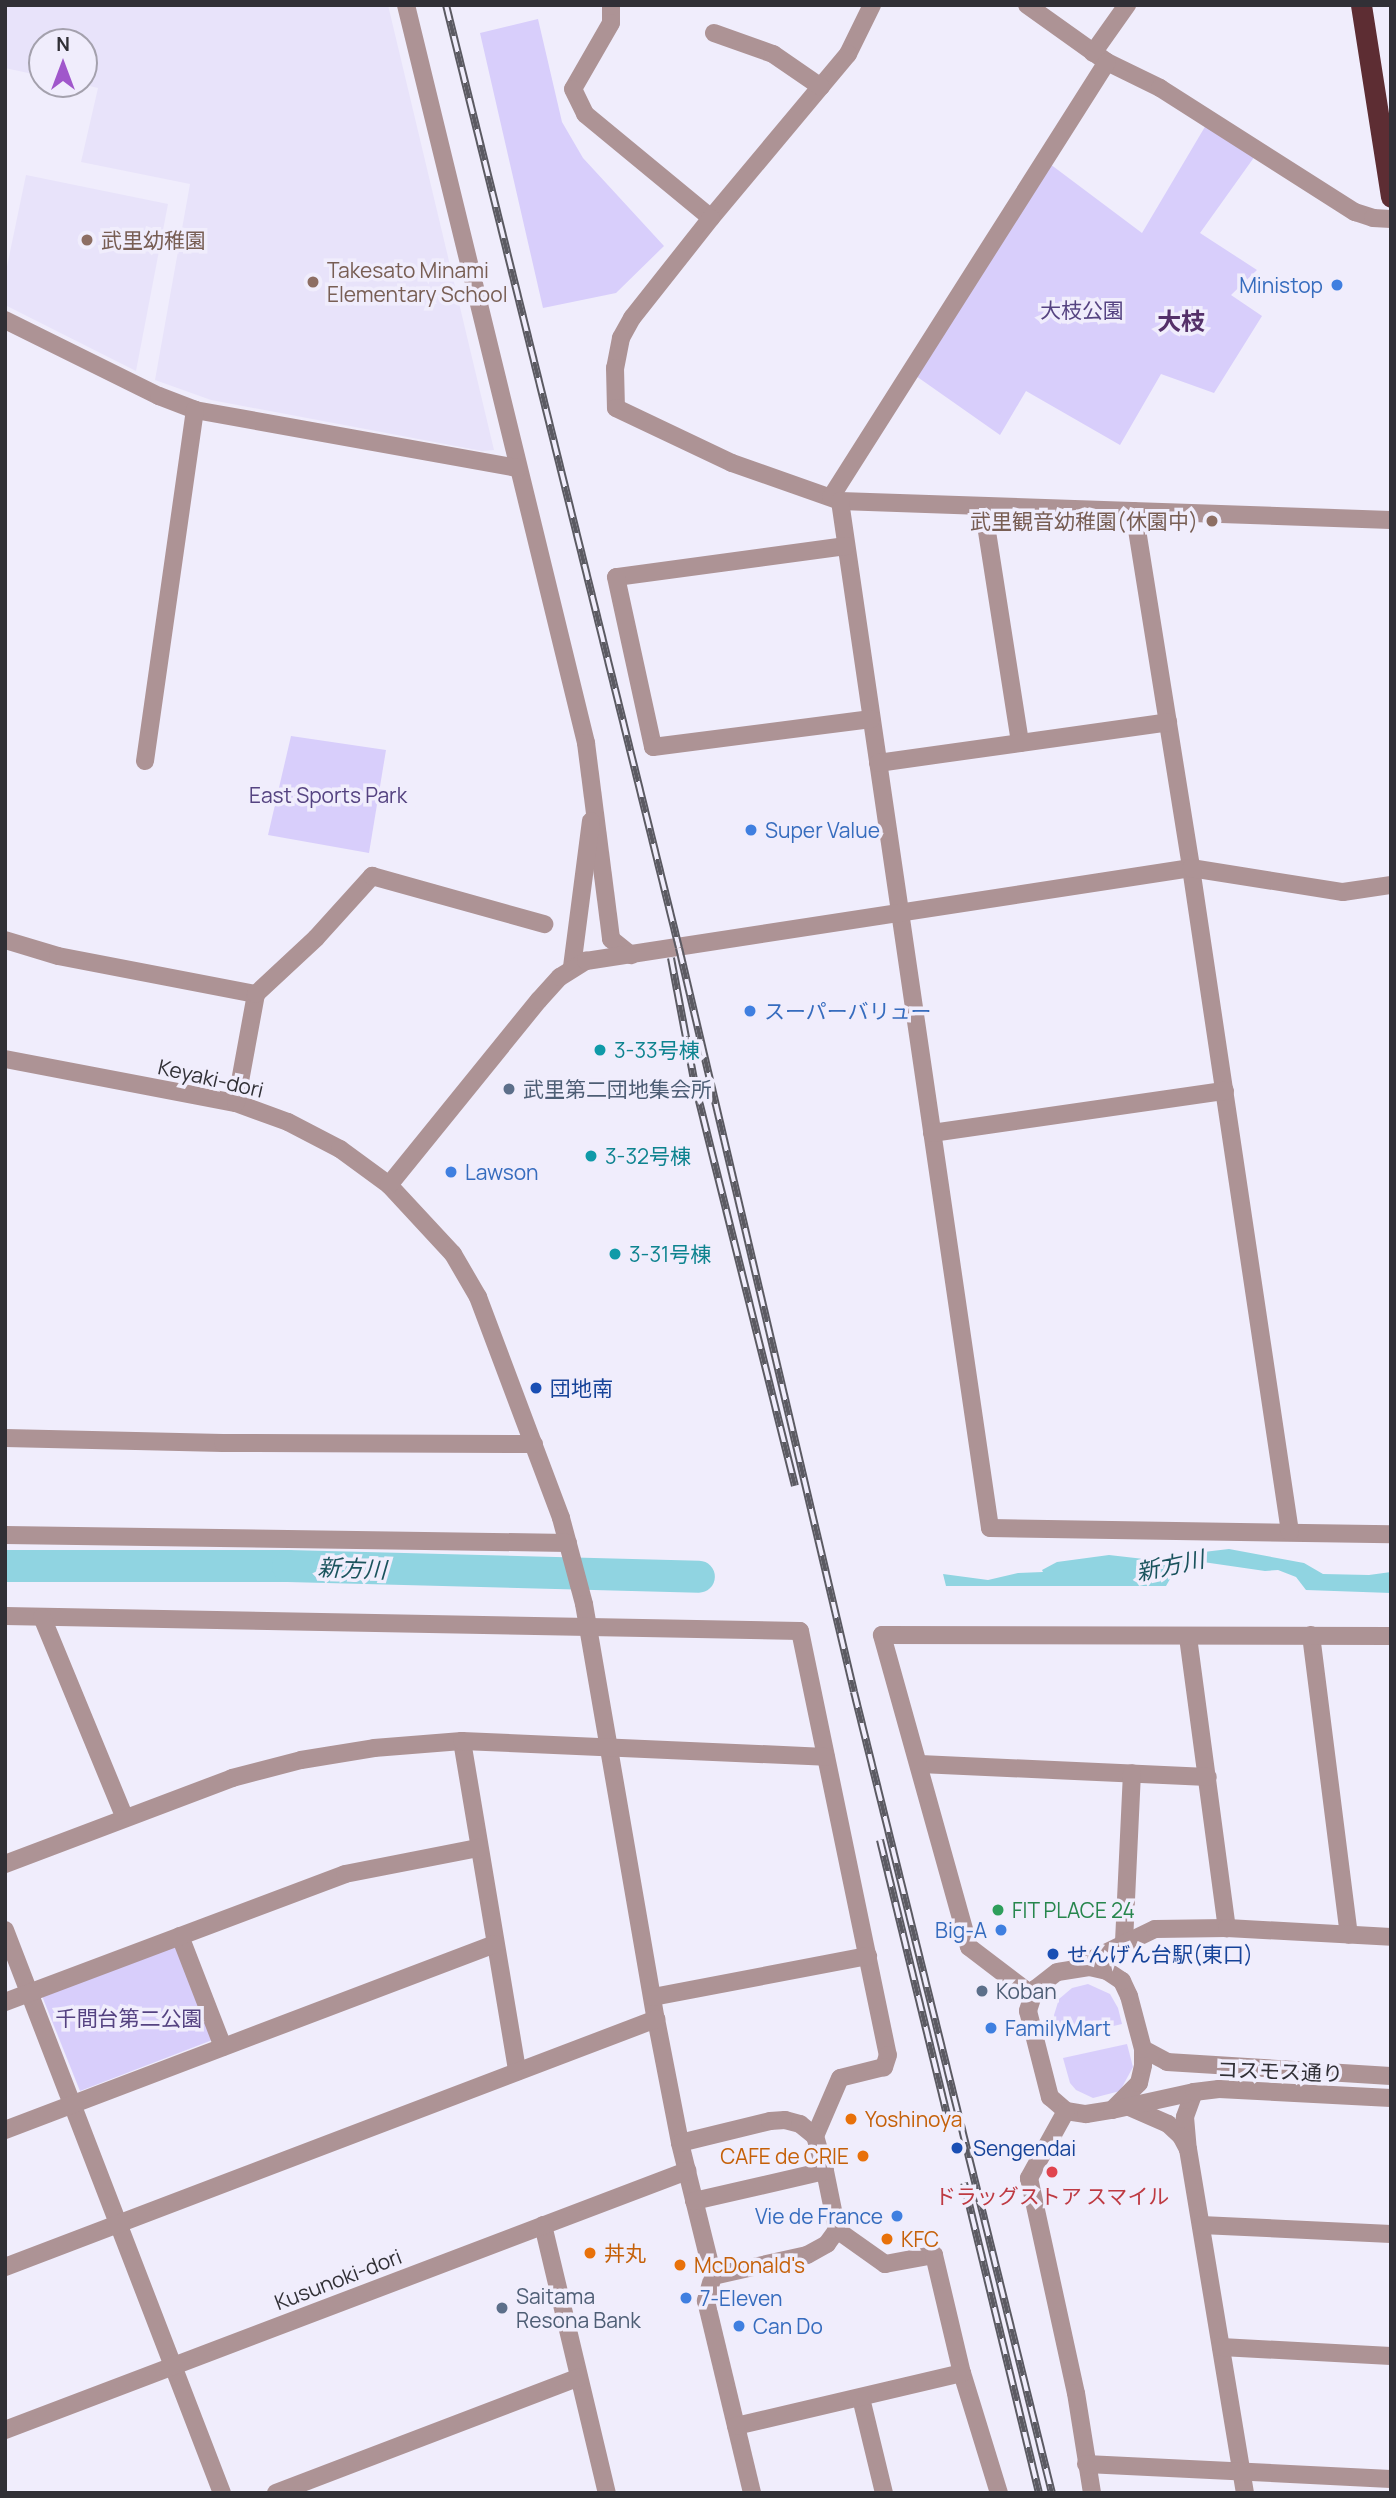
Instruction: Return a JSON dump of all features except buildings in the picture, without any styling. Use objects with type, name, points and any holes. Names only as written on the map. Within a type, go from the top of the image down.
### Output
[{"type":"highway","points":[[1362,5],[1391,197]]},
{"type":"street","points":[[406,5],[586,743],[611,939],[631,955]]},
{"type":"street","points":[[611,5],[611,23],[573,89],[585,114],[711,218]]},
{"type":"street","points":[[872,5],[848,54],[711,218],[632,318],[621,338],[615,368],[617,408],[732,463],[836,499],[1391,520]]},
{"type":"street","points":[[1027,5],[1100,57],[1160,88],[1355,212],[1373,218],[1391,219]]},
{"type":"street","points":[[1127,5],[1100,57],[836,499],[846,547],[990,1528],[1391,1534]]},
{"type":"street","points":[[714,33],[773,54],[821,87]]},
{"type":"street","points":[[5,320],[159,396],[195,410],[518,468]]},
{"type":"street","points":[[145,761],[195,410]]},
{"type":"street","points":[[983,506],[1020,743]]},
{"type":"street","points":[[1134,512],[1191,868],[1290,1532]]},
{"type":"street","points":[[846,547],[615,577],[653,747],[871,719]]},
{"type":"street","points":[[878,763],[1168,722]]},
{"type":"street","points":[[572,967],[594,790]]},
{"type":"street","points":[[389,1185],[539,1000],[572,967],[586,961],[1191,868],[1343,892],[1391,885]]},
{"type":"street","points":[[236,1103],[256,994],[316,938],[372,876],[544,923]]},
{"type":"street","points":[[5,940],[58,956],[256,994]]},
{"type":"street","name":"Keyaki-dori","points":[[5,1059],[236,1103],[288,1122],[330,1144],[389,1185],[453,1254],[478,1297],[534,1444],[570,1550],[584,1604],[656,2019],[680,2143],[713,2276]]},
{"type":"street","points":[[932,1133],[1225,1091]]},
{"type":"street","points":[[5,1438],[223,1443],[534,1444]]},
{"type":"street","points":[[5,1535],[570,1550]]},
{"type":"street","points":[[5,1616],[800,1631],[888,2055],[884,2067],[840,2078],[815,2136]]},
{"type":"street","points":[[42,1617],[125,1818]]},
{"type":"street","points":[[1032,1995],[969,1947],[882,1635],[1391,1636]]},
{"type":"street","points":[[1311,1635],[1349,1935]]},
{"type":"street","points":[[1188,1637],[1227,1928]]},
{"type":"street","points":[[5,1864],[232,1778],[301,1759],[374,1748],[462,1741],[826,1757]]},
{"type":"street","points":[[462,1741],[517,2071]]},
{"type":"street","points":[[920,1764],[1208,1777]]},
{"type":"street","points":[[1124,1942],[1132,1773]]},
{"type":"street","points":[[5,2002],[345,1874],[478,1848]]},
{"type":"street","points":[[1093,2493],[1076,2393],[1029,2178],[1066,2110],[1050,2097],[1028,2011],[1032,1995],[1045,1980],[1057,1972],[1074,1968],[1156,1929],[1227,1928],[1391,1937]]},
{"type":"street","points":[[5,1930],[222,2493]]},
{"type":"street","points":[[180,1937],[223,2047]]},
{"type":"street","points":[[5,2130],[495,1944]]},
{"type":"street","points":[[653,1997],[868,1956]]},
{"type":"street","points":[[1074,1968],[1107,1971],[1122,1981],[1129,1996],[1143,2049],[1139,2083],[1119,2108],[1168,2124],[1181,2136],[1188,2149]]},
{"type":"street","points":[[5,2267],[656,2019]]},
{"type":"street","name":"コスモス通り","points":[[1143,2049],[1167,2062],[1391,2076]]},
{"type":"street","name":"コスモス通り","points":[[1066,2110],[1086,2114],[1219,2089],[1391,2098]]},
{"type":"street","points":[[1194,2092],[1185,2117],[1188,2149],[1245,2493]]},
{"type":"street","points":[[680,2143],[769,2121],[785,2120],[800,2124],[815,2136],[837,2230],[885,2264],[934,2255],[962,2372],[999,2493]]},
{"type":"street","name":"Kusunoki-dori","points":[[5,2430],[687,2171]]},
{"type":"street","points":[[694,2200],[825,2171]]},
{"type":"street","points":[[543,2225],[607,2493]]},
{"type":"street","points":[[1201,2225],[1391,2234]]},
{"type":"street","points":[[752,2493],[706,2301],[713,2276],[807,2255],[827,2244],[837,2230]]},
{"type":"street","points":[[1221,2347],[1391,2356]]},
{"type":"street","points":[[736,2426],[962,2372]]},
{"type":"street","points":[[276,2493],[579,2378]]},
{"type":"street","points":[[861,2398],[884,2493]]},
{"type":"street","points":[[1086,2464],[1241,2471],[1347,2485],[1391,2479]]},
{"type":"shaded area","name":"Takesato Minami Elementary School","points":[[5,5],[388,5],[494,450],[482,451],[211,400],[155,380],[190,184],[81,162],[96,98],[98,98],[98,28],[28,28],[28,73],[5,68]]},
{"type":"shaded area","name":"武里幼稚園","points":[[26,175],[168,204],[136,371],[5,305],[5,276]]},
{"type":"green space","points":[[538,19],[562,122],[583,158],[664,246],[616,293],[543,308],[480,33]]},
{"type":"green space","name":"大枝公園","points":[[1206,125],[1255,156],[1200,233],[1257,270],[1231,295],[1262,316],[1214,393],[1161,374],[1120,445],[1026,391],[1000,435],[916,376],[1050,164],[1142,233]]},
{"type":"green space","name":"East Sports Park","points":[[291,736],[386,750],[369,853],[268,835]]},
{"type":"green space","name":"千間台第二公園","points":[[177,1944],[215,2039],[80,2091],[42,1996]]},
{"type":"green space","points":[[1088,1984],[1110,1994],[1118,2008],[1122,2024],[1058,2039],[1054,2015],[1059,1999],[1072,1988]]},
{"type":"green space","points":[[1127,2044],[1133,2067],[1120,2091],[1093,2098],[1076,2090],[1070,2083],[1063,2058]]},
{"type":"water","points":[[1229,1549],[1304,1563],[1323,1574],[1369,1575],[1391,1572],[1391,1593],[1306,1590],[1296,1577],[1278,1570],[1265,1571],[1203,1562],[1174,1572],[1166,1586],[946,1586],[943,1574],[988,1580],[1018,1573],[1043,1572],[1042,1570],[1057,1562],[1109,1555],[1144,1559]]},
{"type":"waterway","name":"新方川","points":[[5,1566],[288,1566],[699,1577]]},
{"type":"railway","points":[[446,5],[679,948],[854,1692],[1052,2493]]},
{"type":"railway","points":[[671,958],[695,1085],[795,1486]]},
{"type":"railway","points":[[880,1840],[949,2122]]},
{"type":"railway","points":[[964,2183],[1039,2493]]},
{"type":"place","name":"武里幼稚園","points":[[87,240]]},
{"type":"place","name":"Takesato Minami Elementary School","points":[[313,282]]},
{"type":"place","name":"Ministop","points":[[1337,285]]},
{"type":"place","name":"武里観音幼稚園(休園中)","points":[[1212,521]]},
{"type":"place","name":"Super Value","points":[[751,830]]},
{"type":"place","name":"スーパーバリュー","points":[[750,1011]]},
{"type":"place","name":"3-33号棟","points":[[600,1050]]},
{"type":"place","name":"武里第二団地集会所","points":[[509,1089]]},
{"type":"place","name":"3-32号棟","points":[[591,1156]]},
{"type":"place","name":"Lawson","points":[[451,1172]]},
{"type":"place","name":"3-31号棟","points":[[615,1254]]},
{"type":"place","name":"団地南","points":[[536,1388]]},
{"type":"place","name":"FIT PLACE 24","points":[[998,1910]]},
{"type":"place","name":"Big-A","points":[[1001,1930]]},
{"type":"place","name":"せんげん台駅(東口)","points":[[1053,1954]]},
{"type":"place","name":"Koban","points":[[982,1991]]},
{"type":"place","name":"FamilyMart","points":[[991,2028]]},
{"type":"place","name":"Yoshinoya","points":[[851,2119]]},
{"type":"place","name":"Sengendai","points":[[957,2148]]},
{"type":"place","name":"CAFE de CRIE","points":[[863,2156]]},
{"type":"place","name":"ドラッグストア スマイル","points":[[1052,2172]]},
{"type":"place","name":"Vie de France","points":[[897,2216]]},
{"type":"place","name":"KFC","points":[[887,2239]]},
{"type":"place","name":"丼丸","points":[[590,2253]]},
{"type":"place","name":"McDonald's","points":[[680,2265]]},
{"type":"place","name":"7-Eleven","points":[[686,2298]]},
{"type":"place","name":"Saitama Resona Bank","points":[[502,2308]]},
{"type":"place","name":"Can Do","points":[[739,2326]]},
{"type":"district","name":"大枝","points":[[1181,321]]}]
